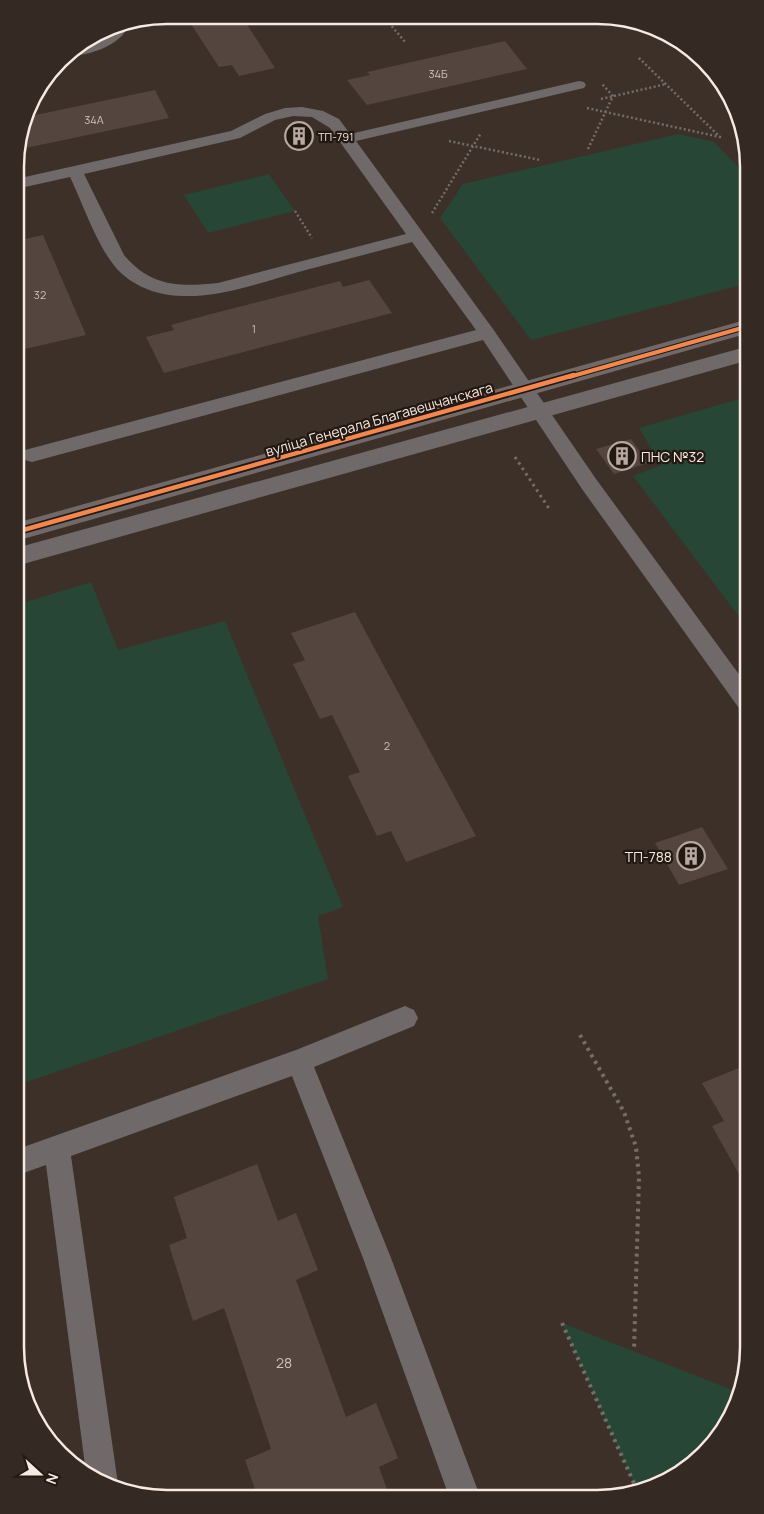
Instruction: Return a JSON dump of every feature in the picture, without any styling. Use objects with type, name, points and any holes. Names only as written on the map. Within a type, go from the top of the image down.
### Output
[{"type":"street","name":"вуліца Генерала Благавешчанскага","points":[[24,530],[740,329]]},
{"type":"street","points":[[24,555],[740,355]]},
{"type":"lane","points":[[92,45],[106,41],[118,32]]},
{"type":"lane","points":[[346,139],[579,85]]},
{"type":"lane","points":[[24,182],[235,135],[253,128],[271,117],[291,112],[310,112],[326,117],[333,122],[346,139],[487,333],[589,484],[740,693]]},
{"type":"lane","points":[[75,171],[116,258],[136,278],[148,284],[165,288],[201,290],[218,288],[416,236]]},
{"type":"lane","points":[[32,455],[487,333]]},
{"type":"lane","points":[[24,1160],[299,1061],[405,1018]]},
{"type":"lane","points":[[299,1061],[377,1258],[463,1490]]},
{"type":"lane","points":[[57,1149],[103,1475]]},
{"type":"path","points":[[390,24],[406,43]]},
{"type":"path","points":[[583,107],[720,137],[639,58]]},
{"type":"path","points":[[588,149],[613,96],[597,78]]},
{"type":"path","points":[[429,217],[486,126]]},
{"type":"path","points":[[515,457],[550,510]]},
{"type":"path","points":[[580,1035],[624,1112],[636,1147],[639,1177],[634,1351]]},
{"type":"path","points":[[562,1323],[635,1485]]},
{"type":"green space","points":[[678,134],[714,142],[740,169],[740,285],[531,340],[440,218],[463,184]]},
{"type":"green space","points":[[269,174],[295,211],[208,233],[184,195]]},
{"type":"green space","points":[[740,399],[740,618],[633,476],[661,465],[639,428]]},
{"type":"green space","points":[[91,582],[118,650],[225,621],[343,907],[318,916],[328,979],[24,1083],[24,603]]},
{"type":"green space","points":[[562,1323],[733,1390],[721,1419],[711,1434],[691,1455],[677,1466],[643,1483],[635,1485]]},
{"type":"building","points":[[191,24],[247,24],[275,68],[239,76],[232,65],[219,67]]},
{"type":"building","points":[[505,41],[527,69],[367,105],[347,80],[370,75],[367,72]]},
{"type":"building","points":[[155,90],[169,118],[25,148],[33,115]]},
{"type":"building","points":[[43,235],[86,335],[24,349],[24,239]]},
{"type":"building","points":[[369,280],[392,313],[164,373],[146,337],[174,330],[171,325],[340,281],[343,287]]},
{"type":"building","name":"ПНС №32","points":[[631,439],[648,463],[614,474],[596,449]]},
{"type":"building","points":[[355,612],[476,836],[406,862],[391,831],[377,836],[348,776],[360,772],[332,715],[320,719],[293,664],[305,660],[291,633]]},
{"type":"building","name":"ТП-788","points":[[702,827],[728,869],[679,885],[655,843]]},
{"type":"building","points":[[740,1068],[740,1176],[712,1126],[724,1121],[702,1083]]},
{"type":"building","points":[[257,1164],[278,1221],[296,1213],[318,1270],[296,1280],[346,1417],[376,1403],[398,1458],[379,1467],[387,1490],[255,1490],[245,1460],[271,1449],[224,1308],[193,1321],[169,1245],[187,1238],[174,1197]]},
{"type":"cycle path","points":[[24,530],[740,329]]},
{"type":"place","name":"ТП-791","points":[[299,136]]},
{"type":"place","name":"ПНС №32","points":[[622,456]]},
{"type":"place","name":"ТП-788","points":[[691,856]]}]
